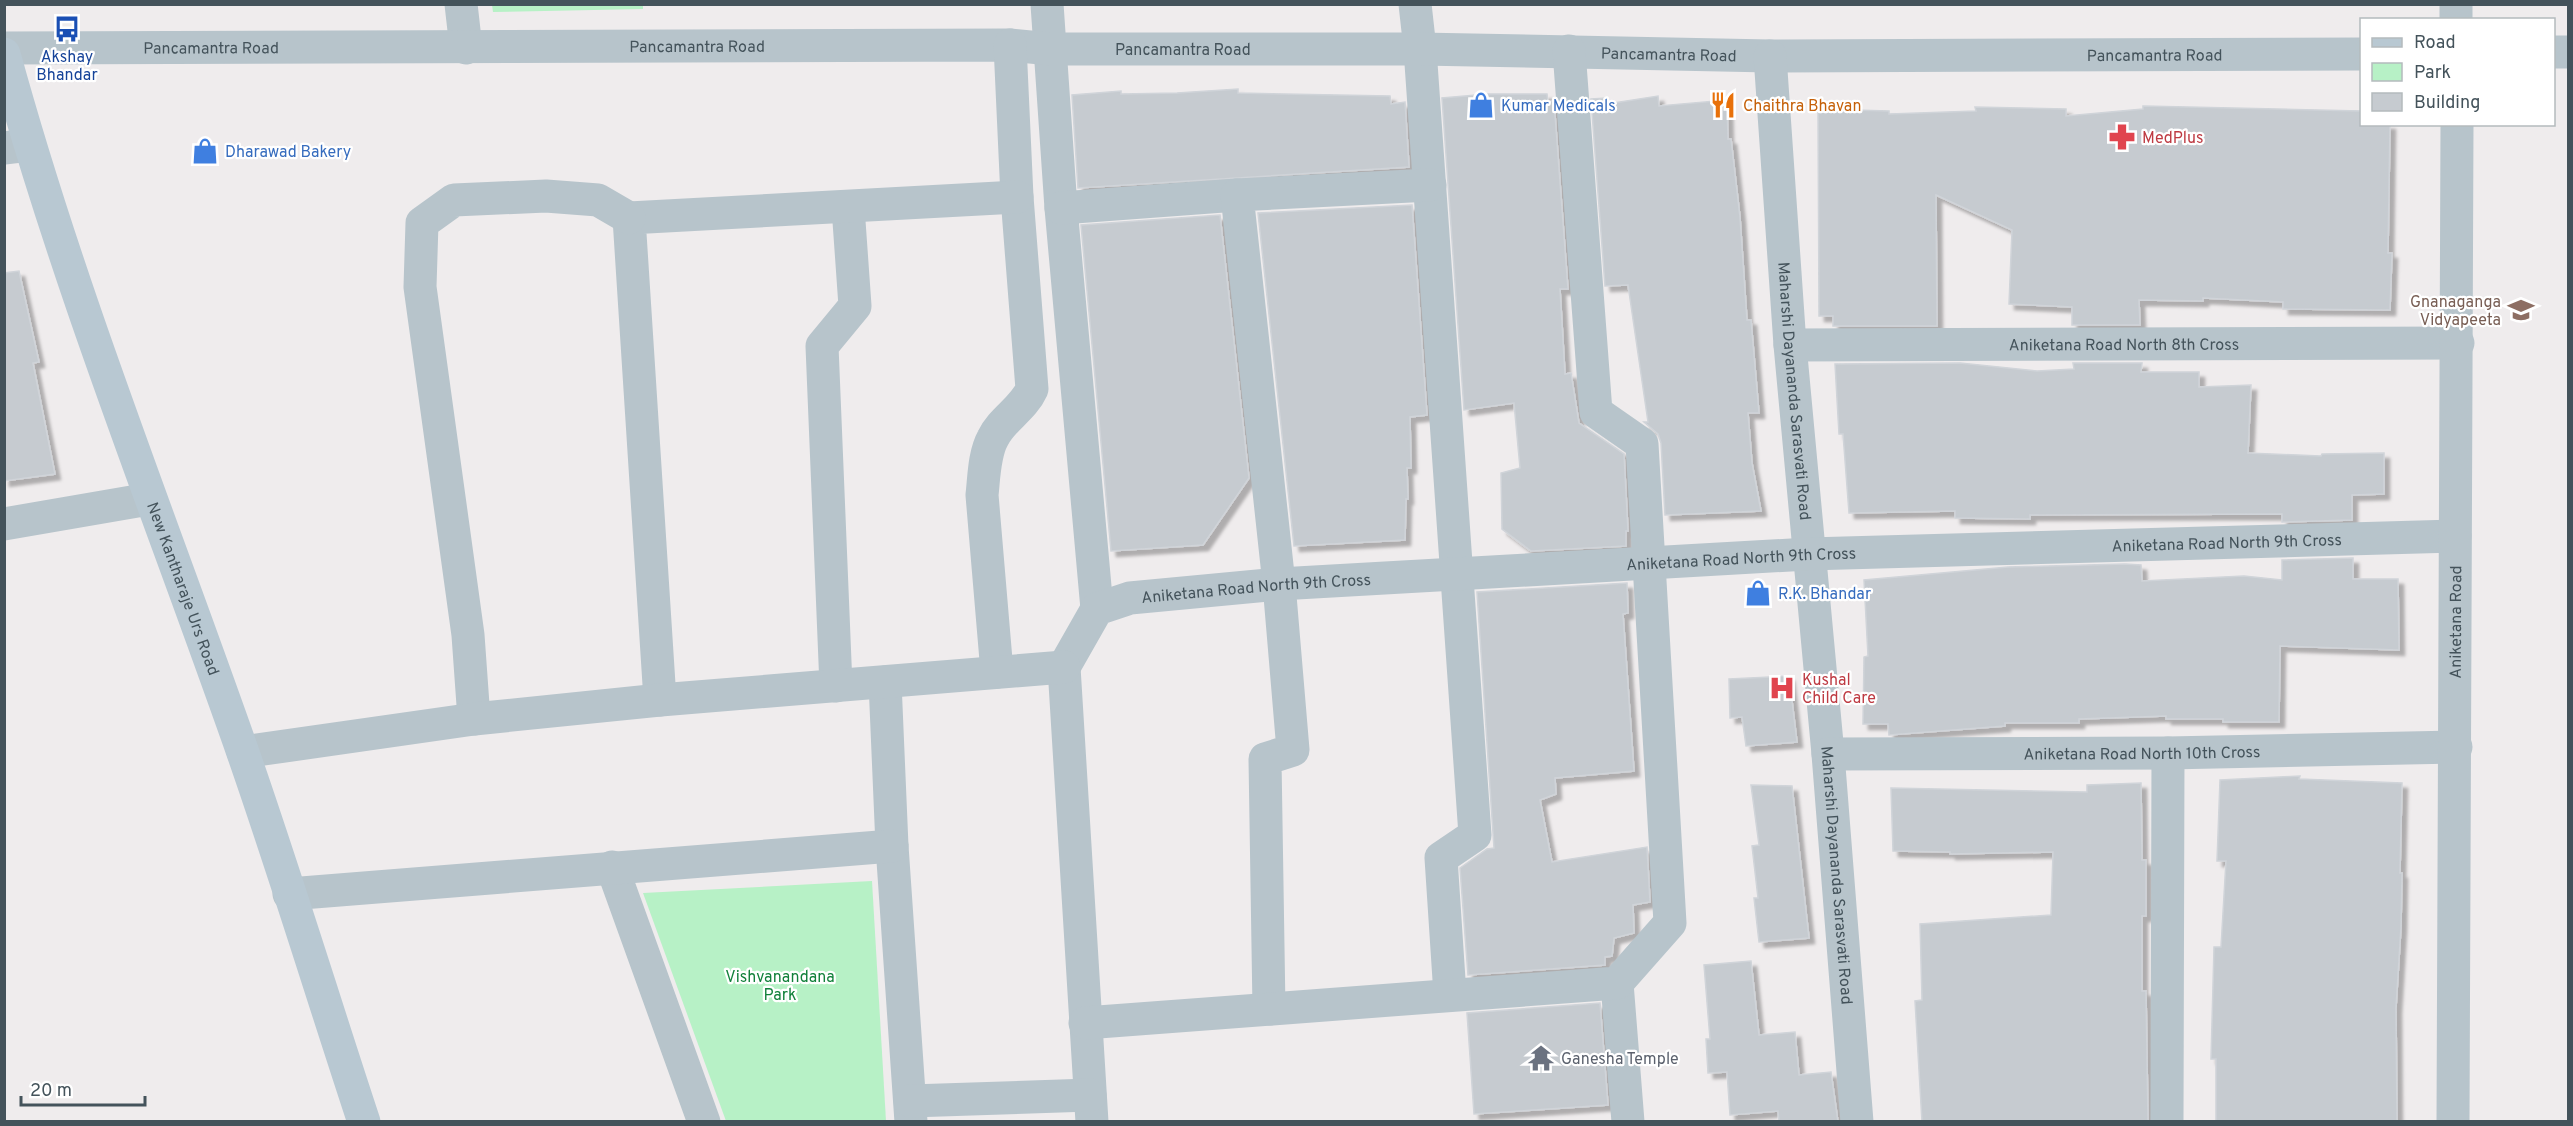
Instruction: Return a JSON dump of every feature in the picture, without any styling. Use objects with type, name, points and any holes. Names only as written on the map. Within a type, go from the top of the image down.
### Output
[{"type":"main road","name":"New Kantharaje Urs Road","points":[[4,54],[17,146],[243,752],[364,1122]]},
{"type":"street","points":[[461,4],[466,48]]},
{"type":"street","points":[[885,682],[892,846],[910,1111],[1091,1108],[1064,667],[1097,609],[1061,208],[1047,4]]},
{"type":"street","points":[[1415,4],[1430,185],[1475,835],[1441,858],[1450,995]]},
{"type":"street","points":[[997,672],[982,495],[985,470],[992,439],[1026,401],[1032,389],[1017,197],[1010,45]]},
{"type":"street","name":"Pancamantra Road","points":[[4,48],[1010,45],[1051,49],[1420,49],[1770,56],[2360,54]]},
{"type":"street","points":[[1085,1023],[1617,983],[1670,923],[1647,563],[1642,444],[1617,429],[1596,412],[1569,51]]},
{"type":"street","name":"Maharshi Dayananda Sarasvati Road","points":[[1770,56],[1790,345],[1828,754],[1857,1122]]},
{"type":"street","name":"Aniketana Road","points":[[2453,1122],[2457,126]]},
{"type":"street","points":[[1061,208],[1237,195],[1430,185]]},
{"type":"street","points":[[1237,195],[1279,584],[1293,750],[1265,759],[1269,1009]]},
{"type":"street","points":[[474,719],[468,635],[420,287],[422,223],[454,200],[546,196],[598,200],[629,218],[1017,197]]},
{"type":"street","points":[[836,686],[822,346],[855,306],[848,207]]},
{"type":"street","points":[[629,218],[660,700]]},
{"type":"street","name":"Aniketana Road North 8th Cross","points":[[1790,345],[2457,343]]},
{"type":"street","points":[[4,524],[149,499]]},
{"type":"street","name":"Aniketana Road North 9th Cross","points":[[1097,609],[1130,598],[1279,584],[1457,576],[1808,554],[2456,536]]},
{"type":"street","points":[[243,752],[474,719],[660,700],[1064,667]]},
{"type":"street","name":"Aniketana Road North 10th Cross","points":[[1828,754],[2168,753],[2456,747]]},
{"type":"street","points":[[2167,1122],[2168,753]]},
{"type":"street","points":[[289,894],[892,846]]},
{"type":"street","points":[[612,867],[704,1122]]},
{"type":"street","points":[[1617,983],[1628,1122]]},
{"type":"green space","points":[[643,4],[643,9],[493,12],[492,5]]},
{"type":"green space","name":"Vishvanandana Park","points":[[872,881],[886,1121],[726,1121],[643,893]]},
{"type":"building","points":[[1238,89],[1238,93],[1390,96],[1391,104],[1405,102],[1409,167],[1078,188],[1072,95],[1121,91],[1121,94]]},
{"type":"building","points":[[1488,94],[1547,94],[1548,102],[1554,101],[1568,289],[1560,289],[1565,374],[1571,373],[1579,423],[1624,454],[1628,531],[1626,531],[1626,546],[1531,551],[1502,529],[1501,473],[1520,468],[1514,403],[1464,410],[1442,98]]},
{"type":"building","points":[[1658,96],[1659,106],[1727,100],[1728,139],[1731,139],[1740,217],[1747,320],[1751,320],[1759,413],[1748,413],[1752,463],[1761,511],[1665,515],[1661,443],[1658,434],[1644,422],[1648,422],[1628,285],[1605,286],[1591,99],[1607,98],[1607,104]]},
{"type":"building","points":[[2143,106],[2360,111],[2360,126],[2390,126],[2388,253],[2392,253],[2390,310],[2283,309],[2283,302],[2203,298],[2203,301],[2139,300],[2140,325],[2072,325],[2072,307],[2009,304],[2012,230],[1936,195],[1937,326],[1833,326],[1833,316],[1819,316],[1818,109],[1889,111],[1889,114],[1976,111],[1975,107],[2066,109],[2066,116],[2143,109]]},
{"type":"building","points":[[1412,205],[1427,415],[1410,417],[1411,468],[1407,468],[1408,499],[1406,499],[1405,540],[1294,546],[1258,213]]},
{"type":"building","points":[[1220,215],[1249,478],[1203,545],[1111,551],[1081,225]]},
{"type":"building","points":[[19,271],[39,362],[33,363],[55,474],[4,481],[4,273]]},
{"type":"building","points":[[1960,363],[2037,371],[2074,369],[2073,363],[2142,363],[2141,372],[2199,372],[2199,387],[2251,385],[2248,453],[2321,456],[2322,454],[2384,453],[2384,494],[2352,495],[2352,520],[2282,522],[2282,514],[2030,515],[2030,519],[1955,518],[1955,511],[1849,513],[1843,434],[1839,434],[1835,364]]},
{"type":"building","points":[[2353,558],[2353,579],[2398,579],[2399,650],[2280,646],[2279,722],[2166,719],[2166,716],[2079,719],[2079,723],[2005,723],[2005,726],[1889,735],[1888,724],[1863,724],[1864,657],[1868,656],[1864,580],[2008,567],[2125,564],[2141,565],[2142,581],[2244,576],[2282,580],[2282,560]]},
{"type":"building","points":[[1627,583],[1628,613],[1623,614],[1634,771],[1555,778],[1556,794],[1540,800],[1552,862],[1647,847],[1650,902],[1633,905],[1634,933],[1614,938],[1612,956],[1605,957],[1605,965],[1468,975],[1460,868],[1487,849],[1494,848],[1477,592]]},
{"type":"building","points":[[1789,676],[1797,742],[1746,746],[1742,717],[1730,718],[1729,679]]},
{"type":"building","points":[[2300,776],[2299,779],[2402,783],[2401,927],[2396,1008],[2397,1122],[2216,1122],[2216,1059],[2211,1059],[2214,947],[2221,947],[2226,861],[2217,861],[2220,780]]},
{"type":"building","points":[[2141,783],[2142,860],[2146,860],[2146,916],[2142,916],[2142,991],[2146,991],[2148,1122],[1922,1122],[1915,1001],[1922,1000],[1920,924],[2051,915],[2053,852],[1950,854],[1950,852],[1893,851],[1891,788],[2087,792],[2087,785]]},
{"type":"building","points":[[1751,785],[1792,786],[1809,938],[1759,942],[1754,898],[1758,898],[1752,846],[1759,845]]},
{"type":"building","points":[[1751,961],[1759,1035],[1795,1032],[1799,1075],[1831,1072],[1838,1122],[1779,1122],[1778,1111],[1730,1115],[1727,1072],[1708,1073],[1706,1039],[1710,1039],[1704,965]]},
{"type":"building","name":"Ganesha Temple","points":[[1600,1003],[1608,1105],[1474,1114],[1467,1013]]},
{"type":"place","name":"Akshay Bhandar","points":[[67,29]]},
{"type":"place","name":"Kumar Medicals","points":[[1481,105]]},
{"type":"place","name":"Chaithra Bhavan","points":[[1723,105]]},
{"type":"place","name":"MedPlus","points":[[2122,137]]},
{"type":"place","name":"Dharawad Bakery","points":[[205,151]]},
{"type":"place","name":"Gnanaganga Vidyapeeta","points":[[2521,310]]},
{"type":"place","name":"R.K. Bhandar","points":[[1758,593]]},
{"type":"place","name":"Kushal Child Care","points":[[1782,688]]},
{"type":"place","name":"Ganesha Temple","points":[[1541,1058]]}]
